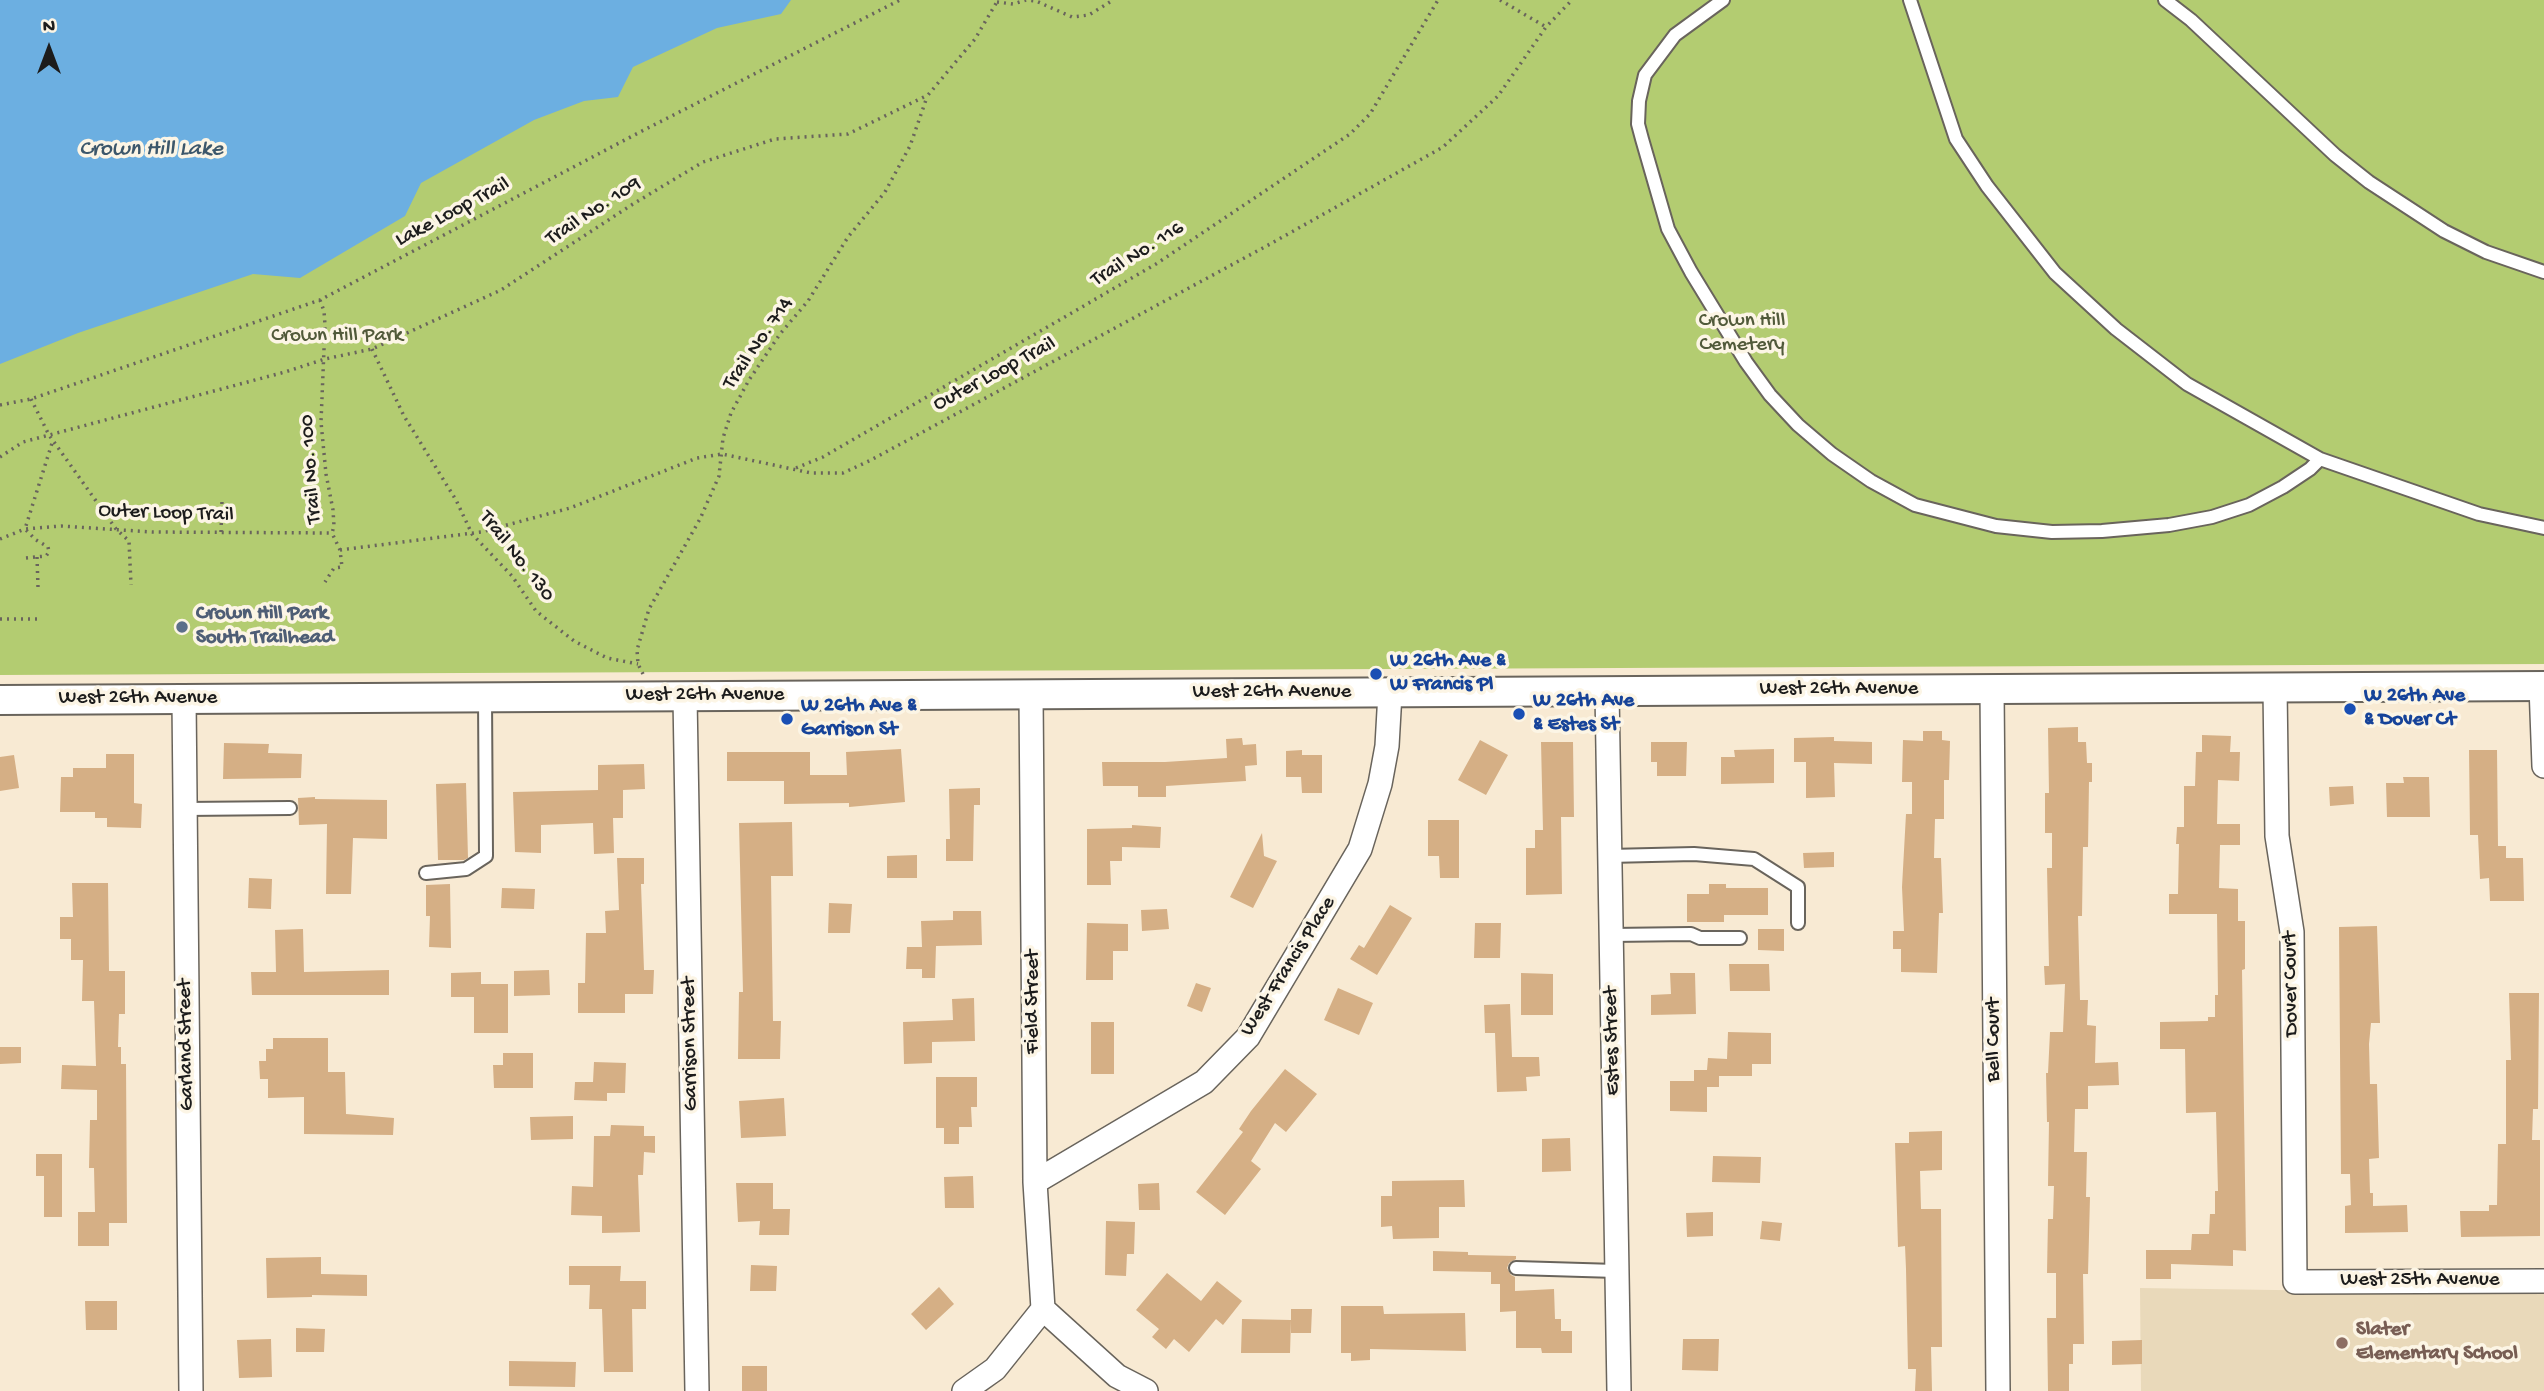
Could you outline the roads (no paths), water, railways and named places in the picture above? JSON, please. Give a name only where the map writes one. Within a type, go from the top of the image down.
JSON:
[{"type":"street","name":"West 26th Avenue","points":[[0,700],[2543,686]]},
{"type":"street","points":[[2543,686],[2544,766]]},
{"type":"street","name":"Dover Court","points":[[2275,688],[2277,836],[2292,932],[2295,1282]]},
{"type":"street","name":"Bell Court","points":[[1992,689],[1998,1391]]},
{"type":"street","name":"West Francis Place","points":[[1035,1182],[1204,1083],[1248,1037],[1360,849],[1380,784],[1387,746],[1390,692]]},
{"type":"street","name":"Estes Street","points":[[1607,692],[1619,1391]]},
{"type":"street","name":"Field Street","points":[[1031,695],[1035,1182],[1043,1310]]},
{"type":"street","name":"Garrison Street","points":[[685,696],[696,1391]]},
{"type":"street","name":"Garland Street","points":[[184,699],[191,1391]]},
{"type":"street","name":"West 25th Avenue","points":[[2295,1282],[2544,1281]]},
{"type":"street","points":[[964,1391],[995,1369],[1043,1310],[1117,1377],[1146,1391]]},
{"type":"lane","points":[[1723,0],[1675,35],[1645,75],[1639,101],[1638,124],[1668,229],[1691,272],[1746,362],[1770,395],[1798,425],[1832,454],[1871,481],[1915,505],[1996,526],[2052,532],[2169,525],[2212,517],[2249,505],[2283,487],[2320,459]]},
{"type":"lane","points":[[1910,0],[1956,139],[1987,186],[2055,273],[2116,329],[2188,384],[2320,459],[2479,514],[2544,528]]},
{"type":"lane","points":[[2165,0],[2191,20],[2335,155],[2368,182],[2444,231],[2486,252],[2544,272]]},
{"type":"lane","points":[[426,873],[466,869],[486,856],[485,698]]},
{"type":"lane","points":[[185,808],[290,808]]},
{"type":"lane","points":[[1609,856],[1694,854],[1754,859],[1798,887],[1798,923]]},
{"type":"lane","points":[[1611,935],[1691,934],[1700,938],[1741,938]]},
{"type":"lane","points":[[1516,1268],[1616,1271]]},
{"type":"water","name":"Crown Hill Lake","points":[[0,0],[791,0],[781,14],[717,28],[633,67],[618,97],[584,101],[534,120],[421,183],[405,216],[300,278],[253,274],[78,333],[0,364]]},
{"type":"place","name":"Crown Hill Park South Trailhead","points":[[182,627]]},
{"type":"place","name":"W 26th Ave & W Francis Pl","points":[[1376,674]]},
{"type":"place","name":"W 26th Ave & Dover Ct","points":[[2350,709]]},
{"type":"place","name":"W 26th Ave & Estes St","points":[[1519,714]]},
{"type":"place","name":"W 26th Ave & Garrison St","points":[[787,719]]},
{"type":"place","name":"Slater Elementary School","points":[[2342,1343]]},
{"type":"park label","name":"Crown Hill Cemetery","points":[[1742,334]]},
{"type":"park label","name":"Crown Hill Park","points":[[337,337]]}]
